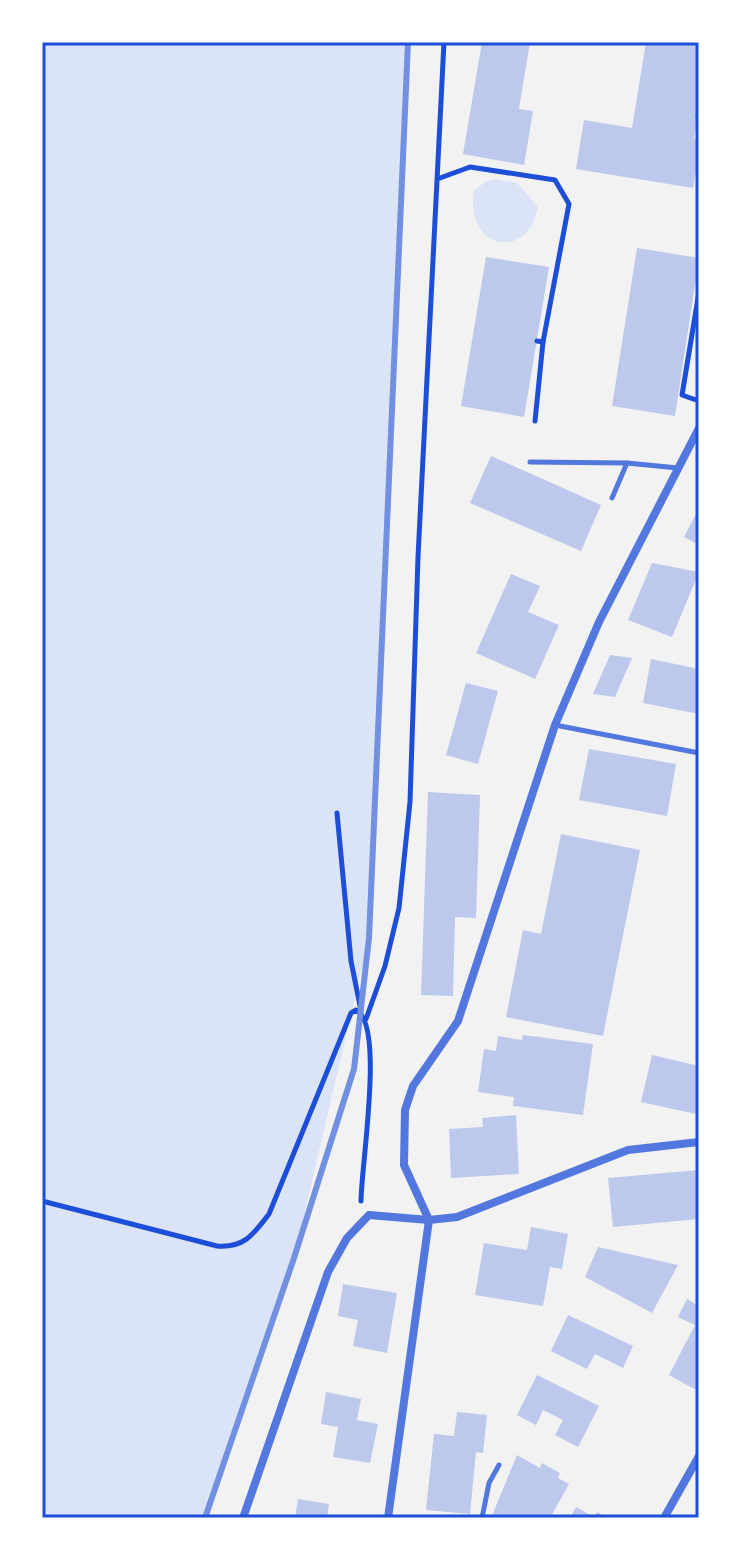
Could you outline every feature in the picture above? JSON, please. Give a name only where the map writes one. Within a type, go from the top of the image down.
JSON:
[{"type":"street","points":[[388,1518],[429,1220],[404,1165],[405,1110],[413,1086],[458,1021],[555,725],[599,622],[699,428]]},
{"type":"street","points":[[243,1518],[328,1272],[347,1238],[369,1215],[429,1220],[457,1217],[628,1150],[699,1142]]},
{"type":"street","points":[[664,1518],[699,1456]]},
{"type":"lane","points":[[530,462],[627,463],[678,468]]},
{"type":"lane","points":[[612,498],[627,463]]},
{"type":"lane","points":[[555,725],[699,753]]},
{"type":"lane","points":[[482,1518],[489,1483],[499,1465]]},
{"type":"path","points":[[366,1019],[385,966],[399,908],[410,802],[418,557],[440,178],[444,42]]},
{"type":"path","points":[[440,178],[470,167],[555,180],[569,204],[540,342],[535,421]]},
{"type":"path","points":[[699,292],[682,395],[699,401]]},
{"type":"path","points":[[337,813],[351,961],[373,1056],[361,1168],[362,1206],[369,1215]]},
{"type":"path","points":[[42,1201],[217,1246],[235,1247],[250,1239],[269,1214],[351,1013],[361,1012]]},
{"type":"shaded area","points":[[42,42],[406,42],[369,938],[294,1258],[204,1518],[42,1518]]},
{"type":"shaded area","points":[[495,179],[517,183],[538,207],[532,225],[511,242],[498,242],[487,236],[478,226],[473,211],[474,191],[486,181]]},
{"type":"building","points":[[482,42],[530,42],[519,109],[533,111],[524,165],[463,154]]},
{"type":"building","points":[[646,42],[699,42],[699,108],[694,139],[699,139],[699,154],[693,188],[576,169],[584,120],[632,128]]},
{"type":"building","points":[[637,248],[699,258],[675,416],[612,406]]},
{"type":"building","points":[[486,257],[549,267],[524,417],[461,406]]},
{"type":"building","points":[[491,456],[601,505],[581,551],[470,503]]},
{"type":"building","points":[[699,508],[699,545],[684,537]]},
{"type":"building","points":[[652,563],[699,572],[672,637],[628,620]]},
{"type":"building","points":[[511,574],[540,586],[528,612],[559,625],[535,679],[476,653]]},
{"type":"building","points":[[610,655],[632,658],[615,697],[593,694]]},
{"type":"building","points":[[651,659],[699,669],[699,714],[643,703]]},
{"type":"building","points":[[466,683],[498,691],[478,764],[446,755]]},
{"type":"building","points":[[589,749],[676,764],[667,816],[579,800]]},
{"type":"building","points":[[428,792],[480,795],[476,918],[455,917],[453,996],[421,995]]},
{"type":"building","points":[[561,834],[640,850],[603,1036],[506,1017],[523,930],[541,934]]},
{"type":"building","points":[[523,1035],[593,1044],[583,1115],[513,1106],[514,1097],[478,1092],[484,1049],[496,1051],[498,1036],[522,1040]]},
{"type":"building","points":[[652,1055],[699,1066],[696,1114],[641,1102]]},
{"type":"building","points":[[516,1115],[519,1174],[451,1178],[449,1129],[483,1127],[482,1118]]},
{"type":"building","points":[[699,1170],[699,1219],[613,1227],[608,1178]]},
{"type":"building","points":[[531,1227],[568,1234],[562,1269],[550,1267],[543,1306],[475,1295],[484,1243],[527,1250]]},
{"type":"building","points":[[598,1247],[678,1265],[652,1313],[585,1277]]},
{"type":"building","points":[[343,1284],[397,1293],[387,1353],[353,1346],[358,1320],[338,1316]]},
{"type":"building","points":[[687,1299],[699,1306],[698,1391],[669,1375],[695,1325],[678,1317]]},
{"type":"building","points":[[568,1315],[633,1346],[623,1368],[595,1354],[587,1369],[551,1351]]},
{"type":"building","points":[[537,1375],[599,1406],[578,1447],[555,1435],[563,1420],[543,1410],[536,1425],[517,1415]]},
{"type":"building","points":[[326,1392],[361,1399],[357,1420],[378,1424],[370,1463],[333,1457],[338,1427],[321,1424]]},
{"type":"building","points":[[457,1412],[487,1415],[483,1453],[476,1452],[470,1514],[426,1510],[434,1434],[454,1436]]},
{"type":"building","points":[[517,1455],[540,1468],[542,1463],[560,1473],[558,1478],[569,1484],[550,1518],[491,1518]]},
{"type":"building","points":[[298,1499],[329,1504],[327,1518],[295,1518]]},
{"type":"building","points":[[576,1507],[594,1517],[597,1512],[609,1518],[570,1518]]},
{"type":"railway","points":[[205,1518],[294,1258],[354,1069],[369,938],[408,42]]}]
